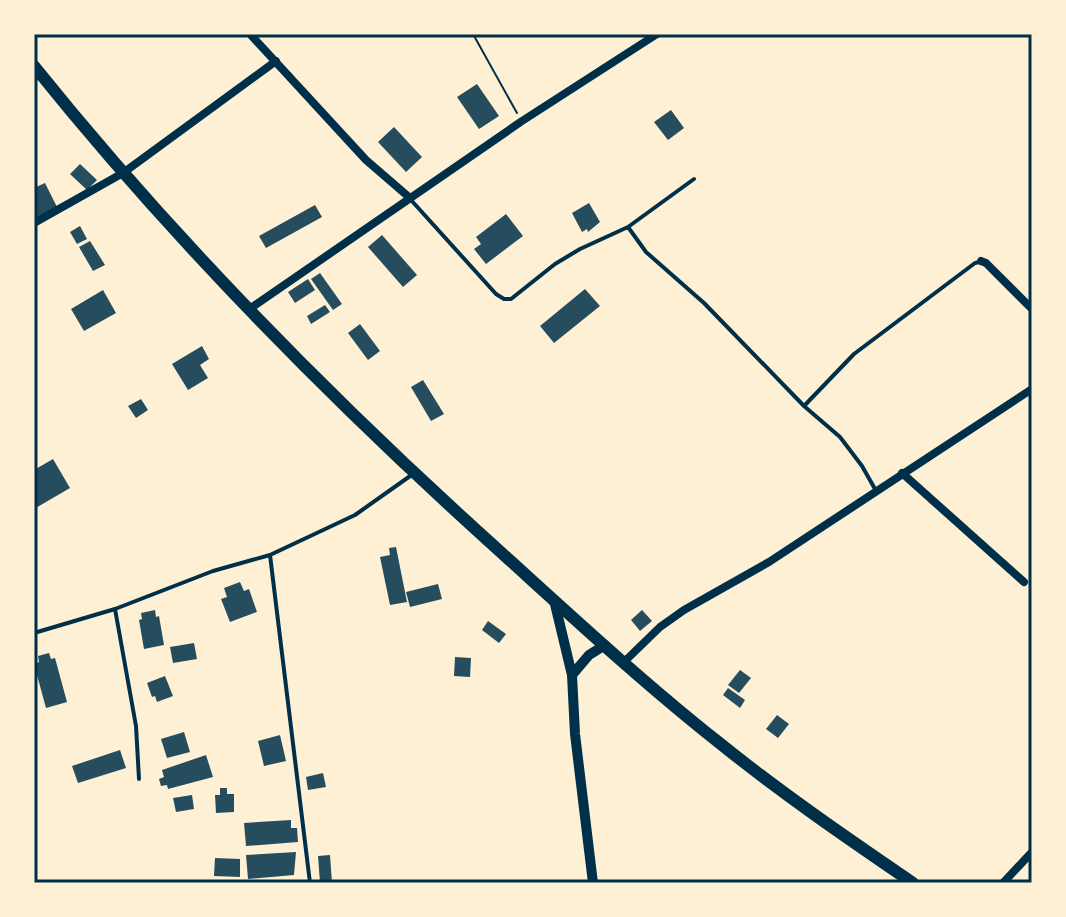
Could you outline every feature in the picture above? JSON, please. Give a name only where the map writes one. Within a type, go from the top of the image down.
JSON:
[{"type":"main road","points":[[34,66],[123,173],[248,310],[345,409],[554,600],[717,741],[913,883]]},
{"type":"street","points":[[250,34],[366,160],[410,198]]},
{"type":"street","points":[[248,310],[522,121],[657,34]]},
{"type":"street","points":[[34,223],[123,173],[276,61]]},
{"type":"street","points":[[981,261],[1032,309]]},
{"type":"street","points":[[624,662],[660,627],[684,610],[769,562],[1032,389]]},
{"type":"street","points":[[902,473],[1024,582]]},
{"type":"street","points":[[554,600],[572,675],[575,734],[593,883]]},
{"type":"street","points":[[572,675],[589,655],[605,645]]},
{"type":"street","points":[[1003,883],[1032,852]]},
{"type":"lane","points":[[410,198],[496,294],[511,299],[555,264],[628,227],[694,179]]},
{"type":"lane","points":[[628,227],[646,252],[704,303],[804,406],[840,437],[875,490]]},
{"type":"lane","points":[[804,406],[854,354],[981,261]]},
{"type":"lane","points":[[34,633],[115,609],[213,571],[270,555],[355,515],[414,473]]},
{"type":"lane","points":[[270,555],[310,883]]},
{"type":"lane","points":[[115,609],[136,726],[139,779]]},
{"type":"path","points":[[473,34],[522,121]]},
{"type":"building","points":[[477,84],[499,116],[479,129],[457,97]]},
{"type":"building","points":[[671,110],[684,128],[668,140],[654,122]]},
{"type":"building","points":[[394,127],[422,157],[406,172],[378,142]]},
{"type":"building","points":[[80,164],[97,180],[87,190],[70,174]]},
{"type":"building","points":[[45,183],[57,207],[34,219],[34,188]]},
{"type":"building","points":[[589,203],[600,222],[588,232],[587,229],[582,232],[572,213]]},
{"type":"building","points":[[315,205],[322,217],[266,248],[259,236]]},
{"type":"building","points":[[506,214],[523,236],[486,264],[474,249],[481,244],[476,237]]},
{"type":"building","points":[[80,226],[87,239],[77,244],[70,232]]},
{"type":"building","points":[[382,235],[417,275],[403,287],[368,247]]},
{"type":"building","points":[[90,241],[105,265],[93,271],[79,247]]},
{"type":"building","points":[[320,273],[342,304],[333,310],[311,279]]},
{"type":"building","points":[[308,279],[315,290],[295,303],[288,292]]},
{"type":"building","points":[[585,289],[600,306],[554,343],[540,326]]},
{"type":"building","points":[[103,290],[116,313],[84,331],[71,309]]},
{"type":"building","points":[[325,305],[330,312],[311,324],[307,316]]},
{"type":"building","points":[[360,324],[380,351],[368,360],[348,333]]},
{"type":"building","points":[[202,346],[209,359],[200,365],[208,378],[188,390],[172,364]]},
{"type":"building","points":[[423,380],[444,414],[431,421],[411,387]]},
{"type":"building","points":[[141,399],[148,410],[136,418],[128,406]]},
{"type":"building","points":[[53,459],[70,488],[34,509],[34,470]]},
{"type":"building","points":[[396,547],[407,602],[390,605],[380,557],[390,555],[389,548]]},
{"type":"building","points":[[240,582],[244,591],[249,589],[257,612],[230,622],[221,599],[227,597],[224,588]]},
{"type":"building","points":[[438,584],[442,599],[410,607],[406,592]]},
{"type":"building","points":[[155,610],[164,645],[144,649],[139,620],[142,619],[141,613]]},
{"type":"building","points":[[642,610],[652,621],[640,631],[631,620]]},
{"type":"building","points":[[488,621],[506,634],[499,643],[482,630]]},
{"type":"building","points":[[194,643],[197,659],[173,663],[170,647]]},
{"type":"building","points":[[49,653],[51,659],[55,658],[67,702],[46,708],[34,664],[39,662],[38,656]]},
{"type":"building","points":[[455,657],[471,658],[470,677],[454,676]]},
{"type":"building","points":[[740,670],[751,678],[739,693],[728,685]]},
{"type":"building","points":[[165,676],[173,696],[157,702],[147,683]]},
{"type":"building","points":[[728,688],[745,700],[740,708],[723,695]]},
{"type":"building","points":[[777,715],[789,724],[778,738],[766,729]]},
{"type":"building","points":[[184,732],[190,752],[167,758],[161,739]]},
{"type":"building","points":[[280,735],[286,761],[264,766],[258,741]]},
{"type":"building","points":[[120,750],[126,768],[78,783],[72,766]]},
{"type":"building","points":[[206,755],[213,777],[168,789],[167,785],[161,786],[159,779],[164,777],[162,770]]},
{"type":"building","points":[[323,773],[326,787],[308,790],[306,777]]},
{"type":"building","points":[[220,788],[227,788],[227,794],[234,794],[234,812],[216,813],[215,795],[220,795]]},
{"type":"building","points":[[192,795],[194,809],[176,812],[173,798]]},
{"type":"building","points":[[291,820],[291,828],[297,828],[298,842],[246,846],[244,823]]},
{"type":"building","points":[[296,852],[294,875],[248,879],[246,855]]},
{"type":"building","points":[[330,855],[332,883],[320,883],[318,856]]},
{"type":"building","points":[[215,858],[240,859],[240,877],[214,876]]}]
